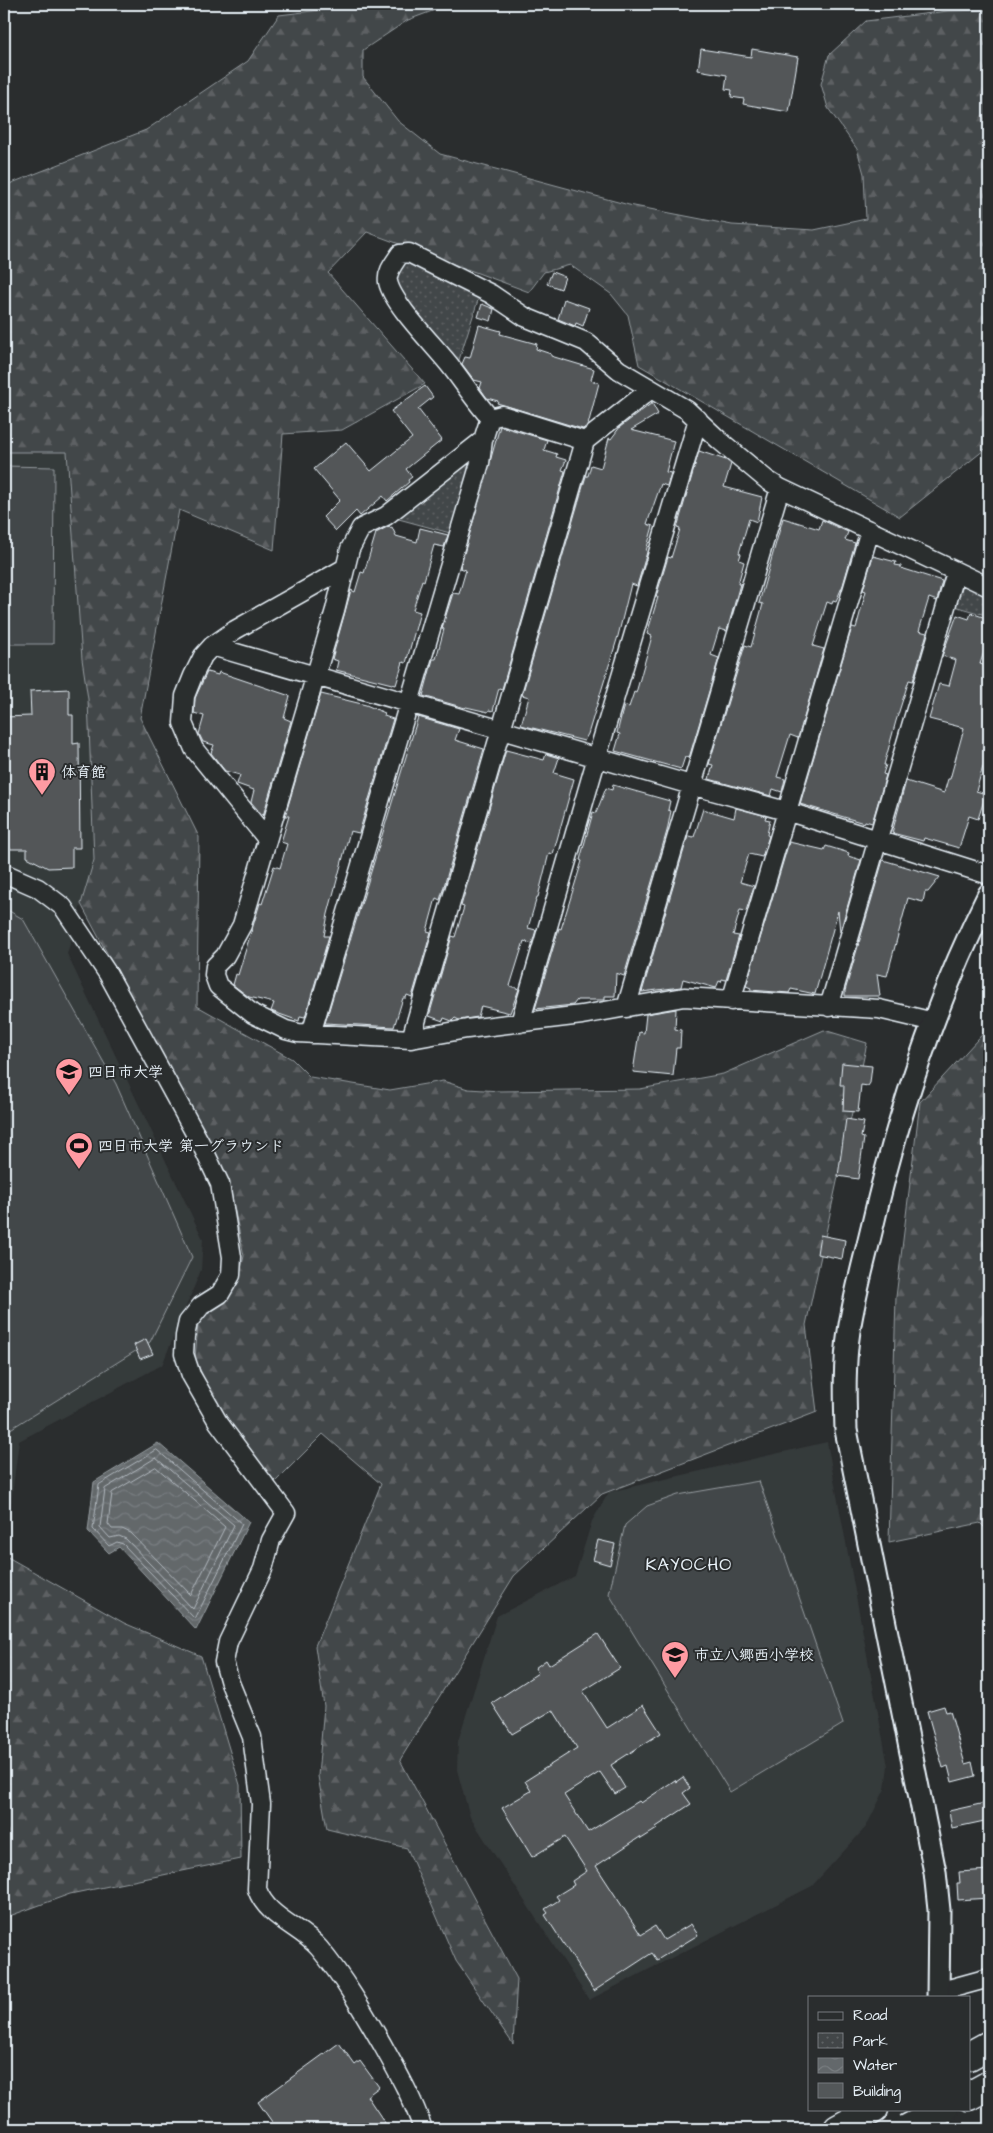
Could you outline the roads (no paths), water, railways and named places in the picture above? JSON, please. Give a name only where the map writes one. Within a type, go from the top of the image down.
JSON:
[{"type":"highway","points":[[838,2129],[872,2110]]},
{"type":"highway","points":[[907,2129],[942,2110]]},
{"type":"street","points":[[490,418],[475,401],[443,357],[402,309],[388,283],[388,275],[400,254],[409,253],[491,294],[530,320],[586,342],[619,370],[687,410],[732,451],[767,480],[780,488],[989,587]]},
{"type":"street","points":[[411,1039],[585,441],[651,389]]},
{"type":"street","points":[[490,418],[502,414],[585,441]]},
{"type":"street","points":[[311,1034],[480,463],[483,440],[490,418]]},
{"type":"street","points":[[520,1023],[698,419]]},
{"type":"street","points":[[483,440],[386,516],[361,528],[350,550],[335,610],[242,926],[225,956],[215,966],[214,975],[218,986],[253,1014],[298,1034],[411,1039],[467,1029],[626,1008],[684,997],[879,1009],[934,1022]]},
{"type":"street","points":[[626,1008],[780,488]]},
{"type":"street","points":[[731,1000],[870,530]]},
{"type":"street","points":[[267,839],[194,749],[183,723],[185,696],[203,656],[212,646],[235,630],[345,568]]},
{"type":"street","points":[[830,1007],[956,572]]},
{"type":"street","points":[[212,646],[409,702],[691,786],[786,811],[989,875]]},
{"type":"street","points":[[4,873],[38,888],[52,898],[66,912],[116,989],[203,1148],[220,1184],[232,1257],[231,1275],[220,1294],[197,1309],[188,1322],[184,1354],[191,1375],[218,1422],[286,1513],[271,1540],[263,1569],[228,1642],[224,1662],[230,1683],[252,1738],[261,1804],[257,1889],[260,1898],[267,1906],[276,1915],[308,1937],[338,1973],[391,2061],[424,2129]]},
{"type":"street","points":[[989,894],[958,961],[903,1107],[880,1190],[850,1324],[845,1392],[846,1430],[935,1872],[939,1910],[938,1995],[989,1978]]},
{"type":"street","points":[[921,2129],[925,2110]]},
{"type":"water","points":[[158,1443],[249,1522],[196,1630],[119,1547],[109,1553],[88,1531],[94,1482]]},
{"type":"place","name":"体育館","points":[[42,796]]},
{"type":"place","name":"四日市大学","points":[[69,1096]]},
{"type":"place","name":"四日市大学 第一グラウンド","points":[[79,1170]]},
{"type":"place","name":"市立八郷西小学校","points":[[675,1679]]},
{"type":"district","name":"KAYOCHO","points":[[689,1564]]}]
